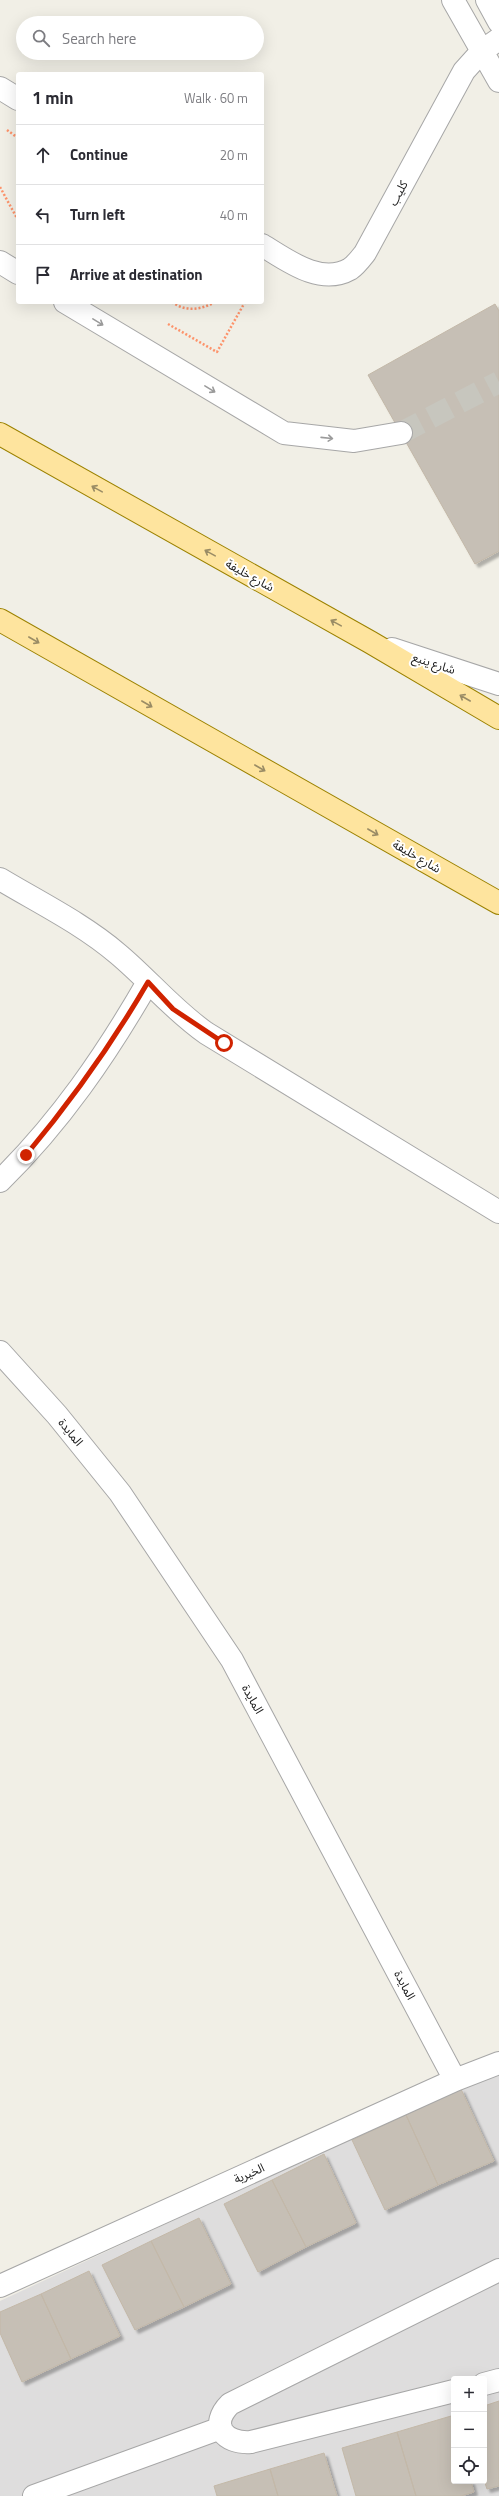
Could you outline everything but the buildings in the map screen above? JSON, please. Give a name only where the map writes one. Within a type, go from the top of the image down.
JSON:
[{"type":"main road","name":"شارع خليفة","points":[[0,434],[370,642],[499,718]]},
{"type":"main road","name":"شارع خليفة","points":[[0,620],[499,903]]},
{"type":"street","points":[[453,0],[490,45],[499,81]]},
{"type":"street","points":[[487,0],[499,22]]},
{"type":"street","name":"كليب","points":[[264,246],[314,273],[332,274],[351,268],[365,253],[464,71],[490,45]]},
{"type":"street","points":[[0,88],[16,98]]},
{"type":"street","points":[[0,262],[16,272]]},
{"type":"street","points":[[68,304],[284,433],[354,441],[401,432]]},
{"type":"street","name":"شارع ينبع","points":[[370,642],[499,684]]},
{"type":"street","points":[[0,879],[95,936],[118,953],[173,1009],[206,1033],[499,1212]]},
{"type":"street","points":[[0,1181],[26,1155],[67,1107],[118,1034],[148,982]]},
{"type":"street","name":"المايدة","points":[[0,1352],[57,1415],[120,1493],[232,1660],[455,2080]]},
{"type":"street","name":"الخيرية","points":[[0,2286],[455,2080],[499,2063]]},
{"type":"street","points":[[451,2393],[250,2442],[232,2441],[226,2436],[221,2428],[221,2417],[230,2404],[499,2270]]},
{"type":"street","points":[[487,2383],[499,2380]]},
{"type":"street","points":[[34,2496],[221,2428]]},
{"type":"path","points":[[0,125],[16,137]]},
{"type":"path","points":[[0,187],[16,216]]},
{"type":"path","points":[[177,304],[188,309],[204,308],[211,304]]},
{"type":"path","points":[[164,321],[218,352],[245,304]]},
{"type":"shaded area","points":[[499,2069],[499,2496],[0,2496],[0,2301]]},
{"type":"tunnel","points":[[401,433],[499,382]]},
{"type":"route","points":[[26,1155],[67,1107],[118,1034],[148,982],[173,1009],[206,1033],[224,1043]]}]
